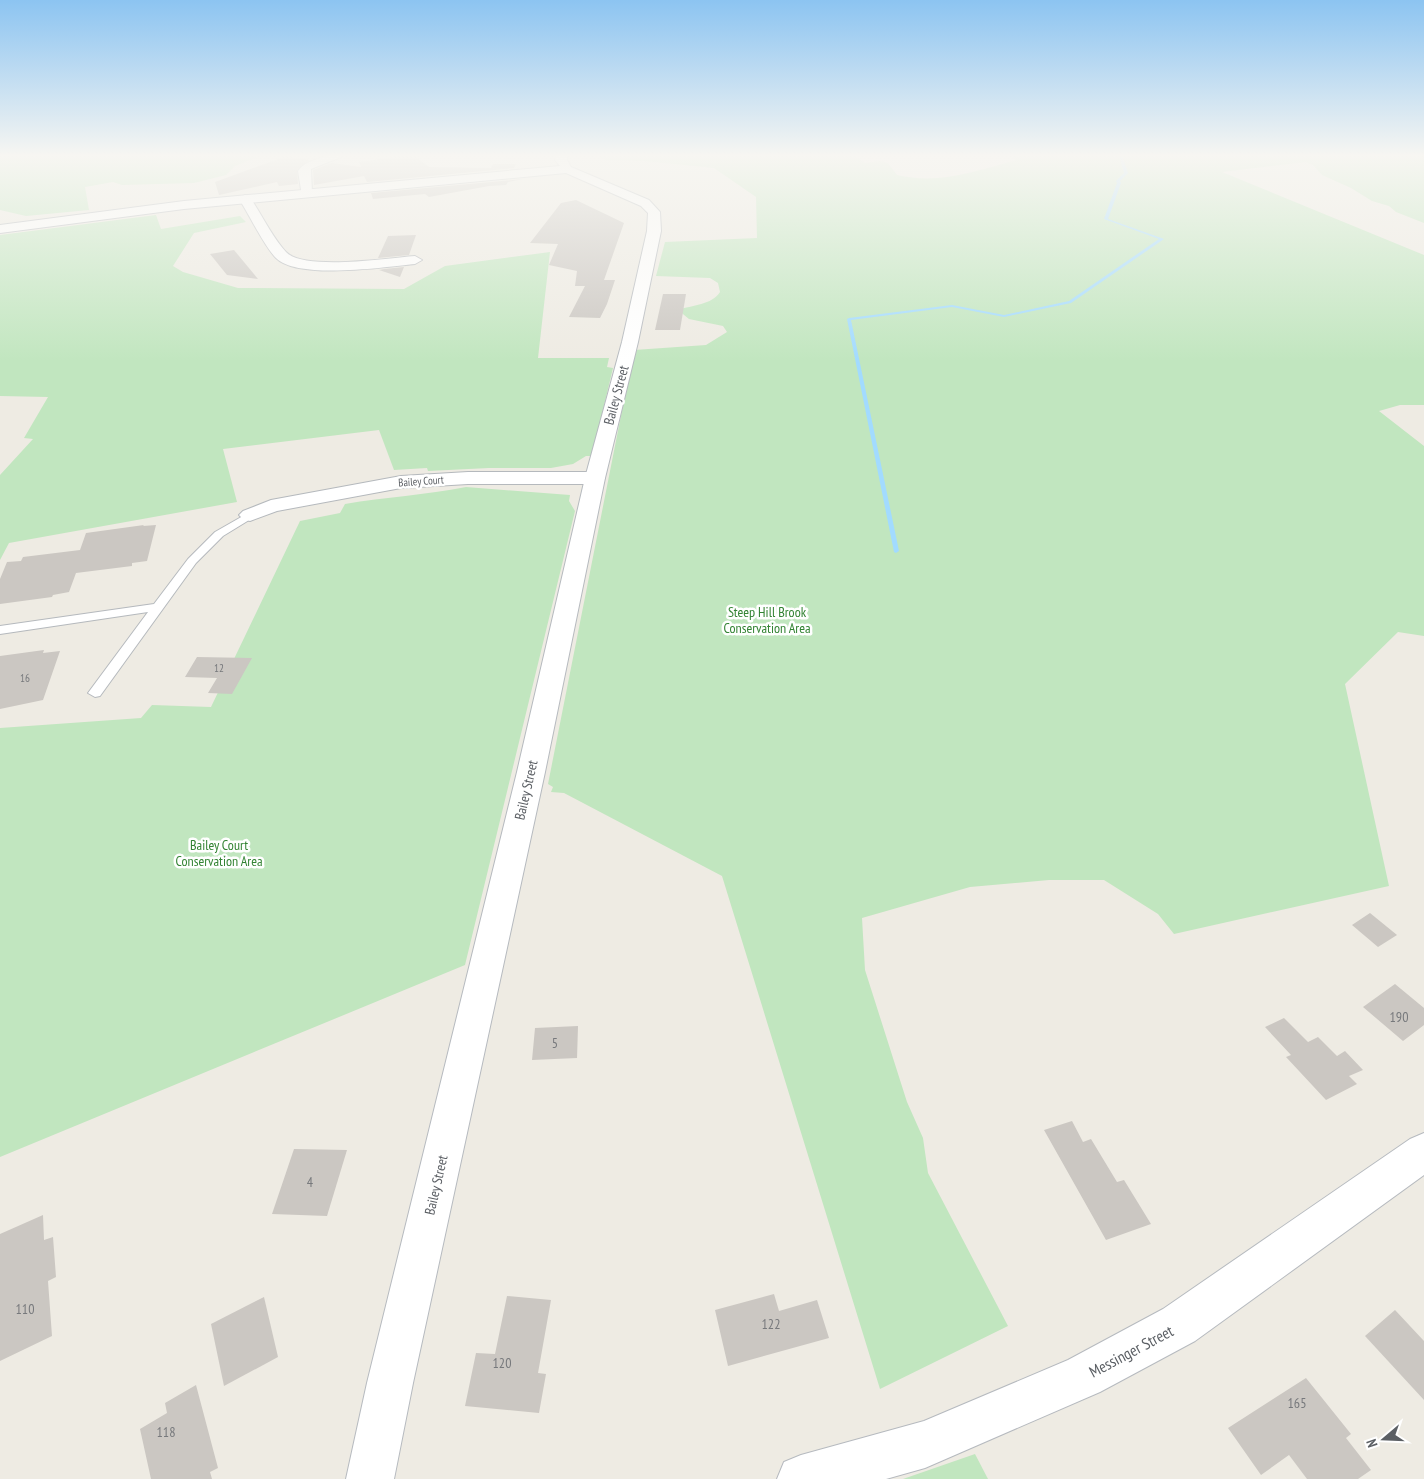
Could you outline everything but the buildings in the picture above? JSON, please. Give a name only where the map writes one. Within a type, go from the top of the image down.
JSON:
[{"type":"street","points":[[0,229],[41,224]]},
{"type":"street","points":[[261,224],[281,254],[292,262],[336,266],[415,260]]},
{"type":"street","name":"Bailey Street","points":[[370,1479],[390,1383],[531,772],[595,478],[630,342],[655,224]]},
{"type":"street","name":"Bailey Court","points":[[250,515],[271,506],[401,482],[468,478],[595,478]]},
{"type":"street","name":"Messinger Street","points":[[800,1479],[925,1444],[1084,1376],[1179,1325],[1424,1152]]},
{"type":"lane","points":[[95,693],[192,561],[219,534],[250,515]]},
{"type":"lane","points":[[0,630],[157,608]]},
{"type":"green space","points":[[86,224],[159,224],[161,229],[191,224],[236,224],[194,233],[173,266],[183,272],[238,288],[404,289],[445,266],[550,252],[538,358],[609,358],[607,367],[613,368],[592,456],[586,456],[573,464],[551,468],[489,468],[428,471],[427,468],[394,470],[379,430],[223,449],[237,502],[9,543],[0,560],[0,475],[33,439],[24,438],[48,397],[0,396],[0,235]]},
{"type":"green space","name":"Steep Hill Brook Conservation Area","points":[[757,224],[1349,224],[1424,255],[1424,405],[1400,405],[1379,411],[1424,446],[1424,636],[1398,632],[1345,684],[1389,886],[1174,934],[1158,914],[1104,880],[1049,880],[970,887],[862,918],[865,970],[907,1102],[923,1138],[928,1173],[1008,1326],[880,1389],[722,876],[564,793],[551,792],[553,787],[548,784],[634,350],[706,345],[727,332],[723,326],[689,319],[678,310],[712,300],[720,292],[718,283],[710,278],[656,276],[665,242],[757,238]]},
{"type":"green space","name":"Bailey Court Conservation Area","points":[[466,487],[570,495],[569,501],[575,511],[465,965],[0,1157],[0,728],[141,718],[152,705],[211,707],[300,521],[340,513],[345,504]]},
{"type":"green space","points":[[975,1454],[988,1479],[903,1479]]},
{"type":"waterway","points":[[896,551],[849,319],[952,306],[1004,316],[1070,302],[1162,239],[1120,224]]}]
